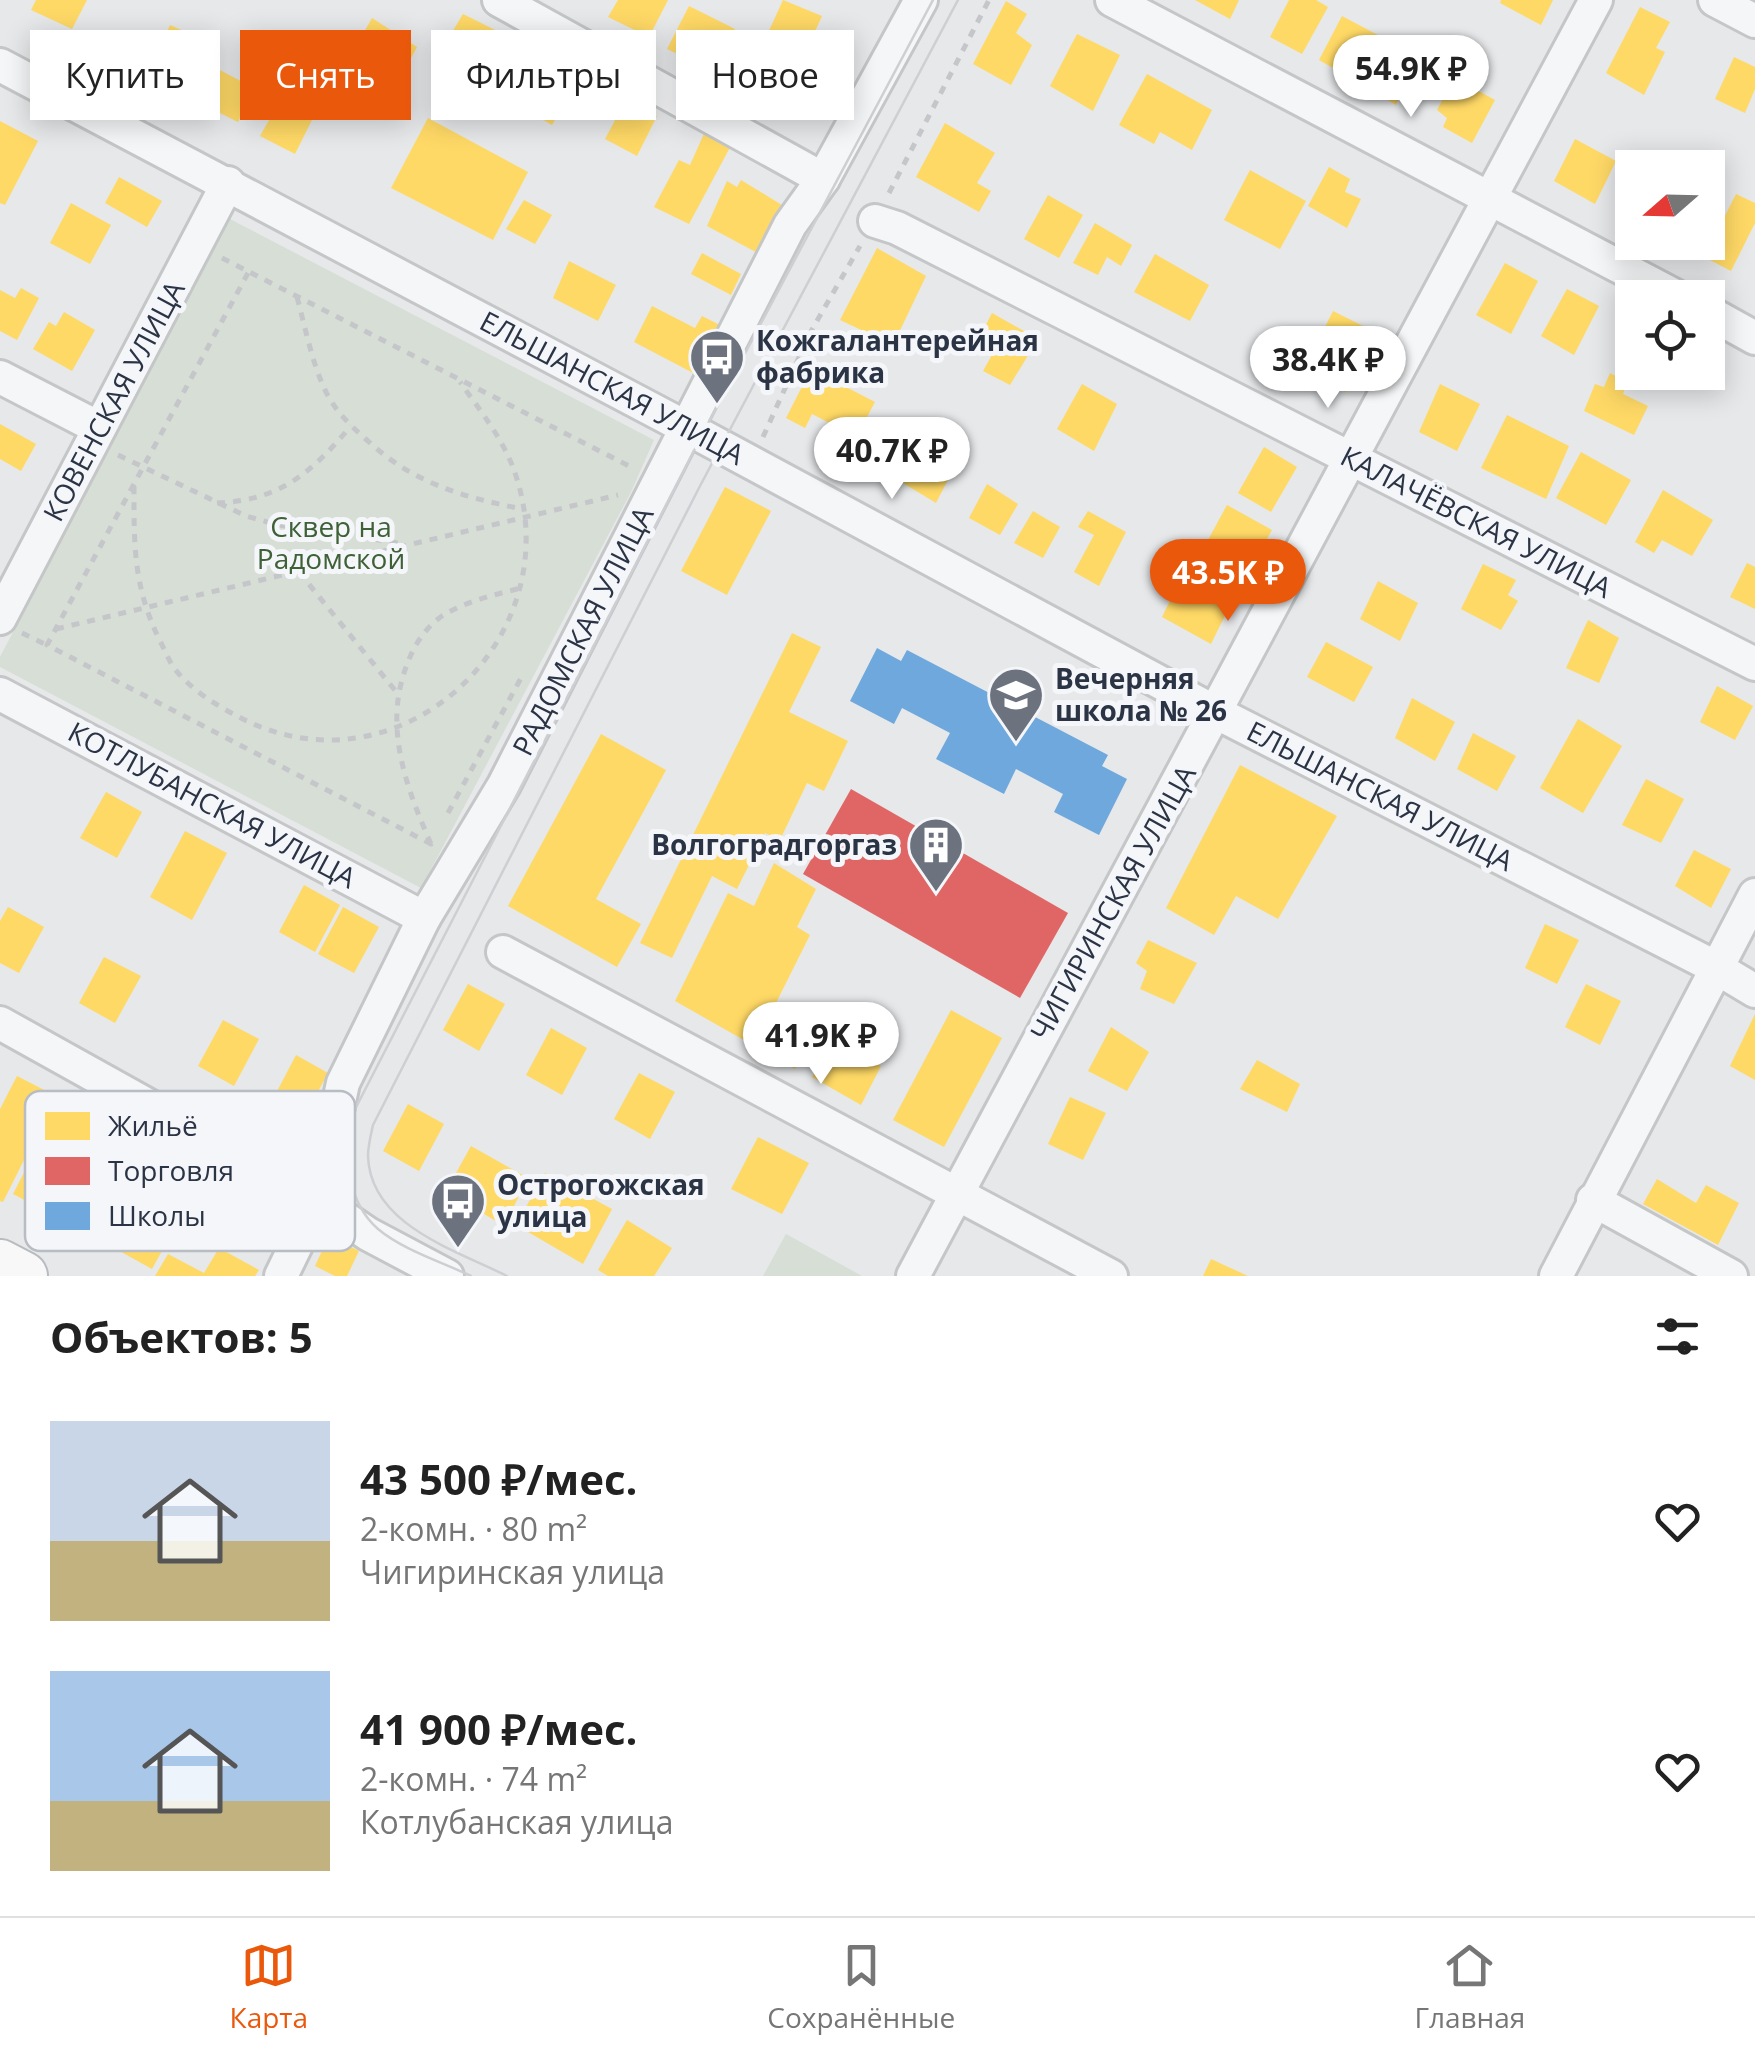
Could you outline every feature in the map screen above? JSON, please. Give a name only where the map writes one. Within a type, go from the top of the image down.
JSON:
[{"type":"highway","points":[[0,1264],[23,1276]]},
{"type":"street","points":[[499,0],[823,179]]},
{"type":"street","name":"РАДОМСКАЯ УЛИЦА","points":[[342,1091],[424,918],[504,785],[790,225],[823,179],[921,0]]},
{"type":"street","points":[[1112,0],[1646,280]]},
{"type":"street","name":"ЧИГИРИНСКАЯ УЛИЦА","points":[[913,1276],[1596,0]]},
{"type":"street","points":[[1715,0],[1755,22]]},
{"type":"street","name":"ЕЛЬШАНСКАЯ УЛИЦА","points":[[0,65],[228,183],[1216,713],[1755,991]]},
{"type":"street","name":"КОВЕНСКАЯ УЛИЦА","points":[[0,618],[228,183]]},
{"type":"street","name":"КАЛАЧЁВСКАЯ УЛИЦА","points":[[875,221],[897,228],[1755,664]]},
{"type":"street","points":[[1725,321],[1755,338]]},
{"type":"street","points":[[0,377],[99,428]]},
{"type":"street","name":"КОТЛУБАНСКАЯ УЛИЦА","points":[[0,694],[424,918]]},
{"type":"street","points":[[1556,1276],[1755,895]]},
{"type":"street","points":[[503,952],[1111,1276]]},
{"type":"street","points":[[0,1024],[121,1091]]},
{"type":"street","points":[[1593,1200],[1730,1276]]},
{"type":"street","points":[[355,1225],[446,1276]]},
{"type":"street","name":"РАДОМСКАЯ УЛИЦА","points":[[280,1276],[292,1251]]},
{"type":"path","points":[[211,252],[634,468],[610,512]]},
{"type":"path","points":[[248,273],[47,645],[431,844]]},
{"type":"path","points":[[297,297],[313,358],[328,395],[351,426],[382,455],[418,478],[455,494],[522,509]]},
{"type":"path","points":[[134,483],[134,566],[146,606],[174,668],[215,705],[264,730],[318,740],[372,736],[396,729],[424,716],[468,683],[502,639],[522,588],[527,529],[515,472],[487,420],[458,379]]},
{"type":"path","points":[[214,503],[246,502],[300,478],[318,465],[351,426]]},
{"type":"path","points":[[142,468],[214,503],[278,525],[408,545]]},
{"type":"path","points":[[56,629],[620,495]]},
{"type":"path","points":[[298,571],[398,694]]},
{"type":"path","points":[[431,844],[404,772],[396,729],[398,694],[408,661],[420,636],[440,618],[466,604],[522,588]]},
{"type":"path","points":[[431,844],[525,670]]},
{"type":"green space","name":"Сквер на Радомской","points":[[228,218],[654,440],[631,492],[421,888],[0,667],[0,657]]},
{"type":"green space","points":[[786,1234],[862,1276],[763,1276]]},
{"type":"building: Жильё","points":[[36,0],[87,0],[72,29],[31,10]]},
{"type":"building: Жильё","points":[[618,0],[668,0],[653,30],[635,30],[608,17]]},
{"type":"building: Жильё","points":[[783,0],[822,16],[816,30],[769,30]]},
{"type":"building: Жильё","points":[[1195,0],[1239,0],[1230,19]]},
{"type":"building: Жильё","points":[[1289,0],[1316,0],[1328,7],[1302,54],[1270,37]]},
{"type":"building: Жильё","points":[[1553,0],[1541,25],[1500,3]]},
{"type":"building: Жильё","points":[[1006,1],[1027,14],[1016,33],[1032,45],[1011,85],[973,64]]},
{"type":"building: Жильё","points":[[689,6],[735,29],[735,30],[677,30]]},
{"type":"building: Жильё","points":[[1640,7],[1670,22],[1656,48],[1665,52],[1644,95],[1606,73]]},
{"type":"building: Жильё","points":[[463,14],[495,30],[453,30]]},
{"type":"building: Жильё","points":[[1342,16],[1393,43],[1368,88],[1319,60]]},
{"type":"building: Жильё","points":[[372,18],[391,30],[365,30]]},
{"type":"building: Жильё","points":[[676,31],[676,53],[667,49]]},
{"type":"building: Жильё","points":[[1077,34],[1120,55],[1093,111],[1050,86]]},
{"type":"building: Жильё","points":[[1399,43],[1432,64],[1418,90],[1405,83],[1396,105],[1373,91]]},
{"type":"building: Жильё","points":[[1734,57],[1755,67],[1755,89],[1745,113],[1715,99]]},
{"type":"building: Жильё","points":[[220,70],[240,81],[238,122],[220,113]]},
{"type":"building: Жильё","points":[[1147,74],[1212,110],[1192,150],[1160,132],[1154,144],[1119,125]]},
{"type":"building: Жильё","points":[[1464,83],[1495,100],[1472,143],[1443,127],[1447,118],[1437,110],[1445,95],[1456,100]]},
{"type":"building: Жильё","points":[[428,118],[528,172],[493,240],[391,188]]},
{"type":"building: Жильё","points":[[269,120],[312,120],[295,154],[260,136]]},
{"type":"building: Жильё","points":[[615,120],[655,120],[637,156],[605,139]]},
{"type":"building: Жильё","points":[[0,121],[38,141],[5,205],[0,203]]},
{"type":"building: Жильё","points":[[945,123],[995,153],[977,183],[991,191],[979,212],[916,177]]},
{"type":"building: Жильё","points":[[707,127],[734,140],[689,224],[654,207],[679,160],[690,165]]},
{"type":"building: Жильё","points":[[1575,139],[1615,160],[1595,204],[1554,181]]},
{"type":"building: Жильё","points":[[1329,167],[1350,179],[1345,192],[1361,199],[1347,228],[1308,206]]},
{"type":"building: Жильё","points":[[1250,170],[1306,201],[1280,249],[1224,220]]},
{"type":"building: Жильё","points":[[119,177],[162,201],[147,227],[105,203]]},
{"type":"building: Жильё","points":[[741,180],[790,210],[767,258],[707,226],[727,181],[737,187]]},
{"type":"building: Жильё","points":[[1736,194],[1755,203],[1755,223],[1731,271],[1710,260],[1725,260],[1725,216]]},
{"type":"building: Жильё","points":[[1048,195],[1083,215],[1059,258],[1024,239]]},
{"type":"building: Жильё","points":[[524,200],[552,215],[535,244],[506,229]]},
{"type":"building: Жильё","points":[[71,203],[111,225],[90,264],[50,243]]},
{"type":"building: Жильё","points":[[1095,223],[1132,245],[1121,266],[1107,257],[1098,275],[1073,263]]},
{"type":"building: Жильё","points":[[877,248],[926,276],[893,345],[840,320]]},
{"type":"building: Жильё","points":[[702,253],[741,274],[731,295],[691,274]]},
{"type":"building: Жильё","points":[[1155,254],[1209,285],[1190,321],[1134,292]]},
{"type":"building: Жильё","points":[[569,261],[616,285],[598,321],[553,298]]},
{"type":"building: Жильё","points":[[1505,263],[1538,281],[1511,334],[1476,315]]},
{"type":"building: Жильё","points":[[21,288],[39,298],[17,340],[0,331],[0,290],[15,298]]},
{"type":"building: Жильё","points":[[1567,289],[1599,306],[1574,355],[1541,336]]},
{"type":"building: Жильё","points":[[652,306],[695,328],[702,316],[720,325],[695,374],[634,342]]},
{"type":"building: Жильё","points":[[1333,311],[1375,332],[1346,392],[1317,377],[1335,343],[1321,335]]},
{"type":"building: Жильё","points":[[64,312],[95,330],[72,371],[33,349],[49,322],[56,326]]},
{"type":"building: Жильё","points":[[992,313],[1038,339],[1010,385],[983,371],[993,353],[977,342]]},
{"type":"building: Жильё","points":[[811,369],[875,402],[861,428],[878,436],[865,462],[841,450],[849,433],[812,414],[805,428],[786,418]]},
{"type":"building: Жильё","points":[[1610,373],[1615,376],[1615,390],[1624,390],[1623,394],[1648,406],[1634,435],[1584,411],[1595,384],[1604,387]]},
{"type":"building: Жильё","points":[[1082,384],[1117,404],[1094,451],[1057,429]]},
{"type":"building: Жильё","points":[[1440,384],[1480,404],[1457,451],[1419,432]]},
{"type":"building: Жильё","points":[[1507,415],[1569,446],[1546,499],[1481,468]]},
{"type":"building: Жильё","points":[[0,424],[36,444],[21,471],[0,459]]},
{"type":"building: Жильё","points":[[916,445],[954,468],[936,503],[898,480]]},
{"type":"building: Жильё","points":[[1264,447],[1297,467],[1271,512],[1238,493]]},
{"type":"building: Жильё","points":[[1581,452],[1631,480],[1606,525],[1556,498]]},
{"type":"building: Жильё","points":[[987,484],[1018,504],[1000,535],[969,518]]},
{"type":"building: Жильё","points":[[725,487],[771,511],[727,595],[681,571]]},
{"type":"building: Жильё","points":[[1663,490],[1713,520],[1692,556],[1662,540],[1654,553],[1635,542]]},
{"type":"building: Жильё","points":[[1227,505],[1272,530],[1253,564],[1208,540]]},
{"type":"building: Жильё","points":[[1033,511],[1060,527],[1043,558],[1014,543]]},
{"type":"building: Жильё","points":[[1088,511],[1126,532],[1099,586],[1074,572],[1094,535],[1078,527]]},
{"type":"building: Жильё","points":[[1747,563],[1755,567],[1755,609],[1730,597]]},
{"type":"building: Жильё","points":[[1188,564],[1237,591],[1211,644],[1162,617]]},
{"type":"building: Жильё","points":[[1483,564],[1516,580],[1508,595],[1518,601],[1501,630],[1461,609]]},
{"type":"building: Жильё","points":[[1378,581],[1418,603],[1400,641],[1360,619]]},
{"type":"building: Жильё","points":[[1588,620],[1619,638],[1599,683],[1566,668]]},
{"type":"building: Жильё","points":[[792,633],[821,647],[789,712],[848,741],[824,791],[807,783],[780,840],[765,833],[737,889],[712,876],[672,958],[640,943]]},
{"type":"building: Жильё","points":[[1326,642],[1373,667],[1354,702],[1307,677]]},
{"type":"building: Жильё","points":[[1717,686],[1753,706],[1735,740],[1700,722]]},
{"type":"building: Жильё","points":[[1412,698],[1455,722],[1435,761],[1395,738]]},
{"type":"building: Жильё","points":[[1578,719],[1622,746],[1583,813],[1540,788]]},
{"type":"building: Жильё","points":[[1473,733],[1516,756],[1497,791],[1457,769]]},
{"type":"building: Жильё","points":[[601,734],[666,770],[596,899],[641,924],[617,967],[508,906]]},
{"type":"building: Жильё","points":[[1240,765],[1337,816],[1278,919],[1236,896],[1214,935],[1166,908]]},
{"type":"building: Жильё","points":[[1646,779],[1684,799],[1661,843],[1622,825]]},
{"type":"building: Жильё","points":[[106,792],[142,812],[117,858],[80,838]]},
{"type":"building: Жильё","points":[[185,831],[227,853],[192,920],[150,897]]},
{"type":"building: Жильё","points":[[1694,850],[1731,869],[1711,908],[1675,886]]},
{"type":"building: Жильё","points":[[774,863],[816,889],[797,927],[810,935],[772,1011],[813,1035],[795,1069],[675,1001],[728,893],[754,906]]},
{"type":"building: Жильё","points":[[304,885],[340,905],[315,952],[279,932]]},
{"type":"building: Жильё","points":[[8,907],[44,927],[19,973],[0,963],[0,921]]},
{"type":"building: Жильё","points":[[343,907],[379,927],[354,973],[318,954]]},
{"type":"building: Жильё","points":[[1545,924],[1579,940],[1557,984],[1525,968]]},
{"type":"building: Жильё","points":[[1148,940],[1197,963],[1174,1004],[1140,989],[1147,971],[1136,963]]},
{"type":"building: Жильё","points":[[104,957],[141,976],[115,1023],[79,1003]]},
{"type":"building: Жильё","points":[[468,984],[505,1004],[479,1051],[443,1030]]},
{"type":"building: Жильё","points":[[1586,984],[1621,1001],[1600,1045],[1565,1027]]},
{"type":"building: Жильё","points":[[951,1010],[1002,1038],[944,1147],[893,1120]]},
{"type":"building: Жильё","points":[[1755,1014],[1755,1080],[1730,1066]]},
{"type":"building: Жильё","points":[[223,1020],[259,1039],[234,1086],[198,1066]]},
{"type":"building: Жильё","points":[[1111,1027],[1149,1052],[1127,1091],[1088,1071]]},
{"type":"building: Жильё","points":[[551,1028],[587,1048],[562,1095],[526,1075]]},
{"type":"building: Жильё","points":[[833,1038],[881,1066],[861,1105],[812,1077]]},
{"type":"building: Жильё","points":[[296,1055],[328,1073],[318,1091],[277,1091]]},
{"type":"building: Жильё","points":[[1257,1060],[1300,1084],[1287,1112],[1240,1089]]},
{"type":"building: Жильё","points":[[639,1073],[675,1092],[650,1139],[614,1119]]},
{"type":"building: Жильё","points":[[17,1076],[46,1091],[25,1091],[25,1158],[3,1202],[0,1201],[0,1109]]},
{"type":"building: Жильё","points":[[1070,1097],[1106,1113],[1083,1160],[1048,1144]]},
{"type":"building: Жильё","points":[[408,1104],[444,1124],[419,1171],[383,1151]]},
{"type":"building: Жильё","points":[[758,1137],[809,1163],[782,1214],[731,1189]]},
{"type":"building: Жильё","points":[[471,1146],[528,1178],[504,1226],[446,1191]]},
{"type":"building: Жильё","points":[[25,1171],[25,1200],[13,1194]]},
{"type":"building: Жильё","points":[[545,1173],[612,1209],[583,1264],[516,1225]]},
{"type":"building: Жильё","points":[[1657,1179],[1696,1203],[1706,1185],[1739,1203],[1718,1245],[1643,1204]]},
{"type":"building: Жильё","points":[[627,1220],[672,1248],[654,1276],[608,1276],[598,1270]]},
{"type":"building: Жильё","points":[[120,1251],[162,1251],[152,1269]]},
{"type":"building: Жильё","points":[[217,1251],[224,1251],[259,1270],[255,1276],[155,1276],[168,1254],[204,1273]]},
{"type":"building: Жильё","points":[[322,1251],[359,1251],[347,1276],[335,1276],[315,1266]]},
{"type":"building: Жильё","points":[[1211,1259],[1248,1276],[1203,1276]]},
{"type":"building: Торговля","name":"Волгоградгоргаз","points":[[851,789],[1068,913],[1020,998],[803,874]]},
{"type":"building: Школы","name":"Вечерняя школа № 26","points":[[877,648],[901,661],[907,650],[1108,755],[1102,766],[1127,779],[1099,835],[1054,812],[1063,794],[1016,769],[1004,794],[936,759],[950,733],[902,708],[894,724],[850,701]]},
{"type":"tram line","points":[[355,1109],[717,406],[933,0]]},
{"type":"tram line","points":[[507,1276],[419,1232],[383,1200],[372,1180],[368,1156],[373,1125],[700,486],[958,0]]},
{"type":"tram line","points":[[355,1193],[378,1229],[399,1243],[471,1276]]},
{"type":"place","name":"Кожгалантерейная фабрика","points":[[717,406]]},
{"type":"place","name":"Вечерняя школа № 26","points":[[1016,744]]},
{"type":"place","name":"Волгоградгоргаз","points":[[936,894]]},
{"type":"place","name":"Острогожская улица","points":[[458,1250]]}]
